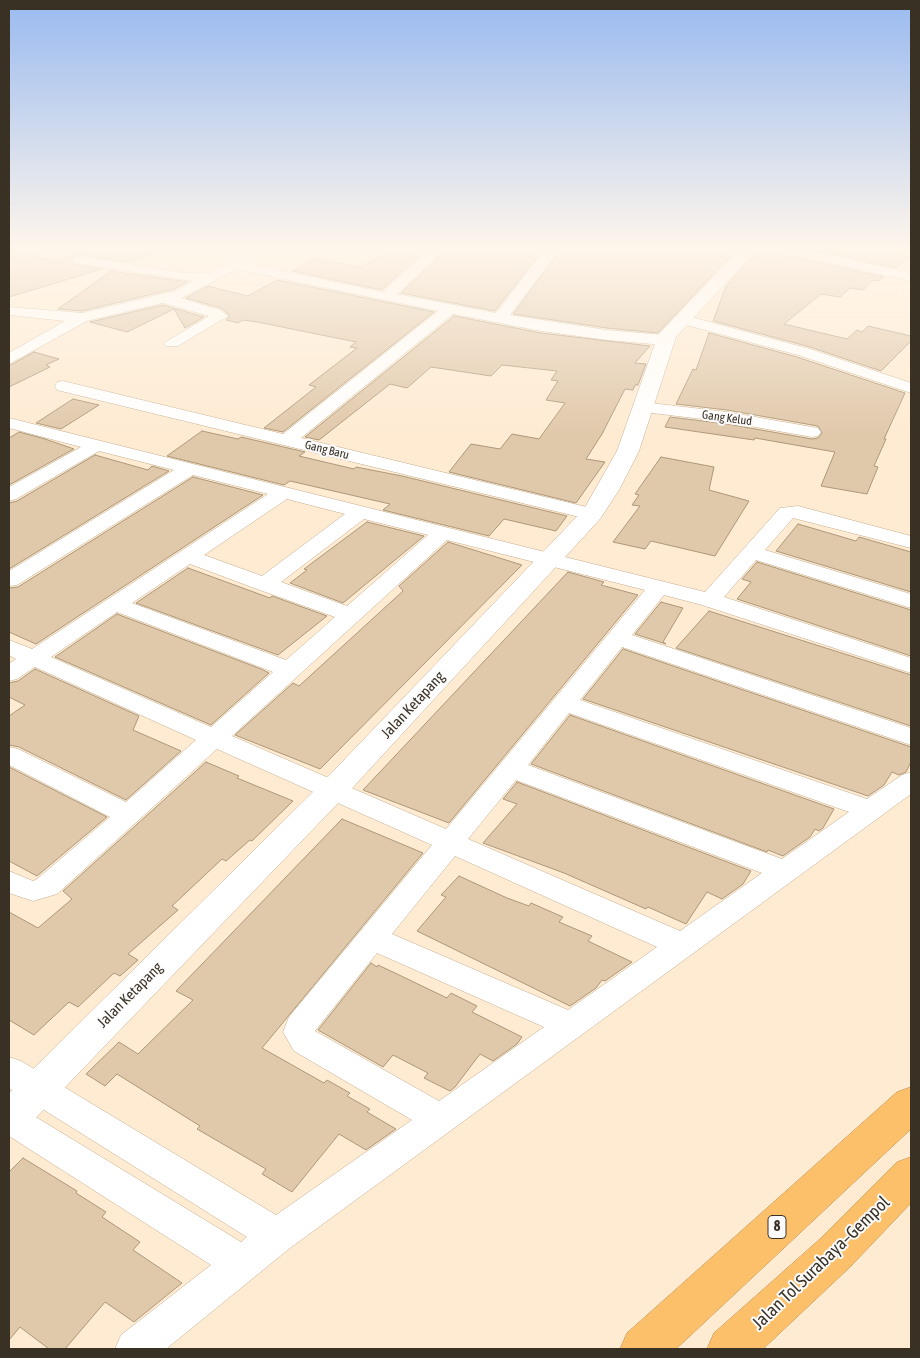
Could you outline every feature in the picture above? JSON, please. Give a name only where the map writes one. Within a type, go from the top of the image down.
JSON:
[{"type":"highway","name":"8","points":[[643,1349],[911,1104]]},
{"type":"highway","name":"Jalan Tol Surabaya–Gempol","points":[[730,1349],[835,1253],[911,1175]]},
{"type":"street","points":[[9,359],[82,318],[113,310]]},
{"type":"street","points":[[172,343],[220,316],[206,310]]},
{"type":"street","points":[[288,440],[448,310]]},
{"type":"street","points":[[458,310],[572,331],[664,340]]},
{"type":"street","points":[[500,318],[506,310]]},
{"type":"street","name":"Jalan Ketapang","points":[[9,1119],[23,1080],[333,790],[592,514],[608,490],[628,451],[664,340],[689,310]]},
{"type":"street","points":[[9,311],[82,318]]},
{"type":"street","points":[[680,319],[804,352],[886,378],[911,388]]},
{"type":"street","points":[[886,378],[911,374]]},
{"type":"street","name":"Gang Baru","points":[[63,386],[592,514]]},
{"type":"street","name":"Gang Kelud","points":[[642,407],[728,417],[812,432]]},
{"type":"street","points":[[13,427],[97,445],[660,586],[710,600],[911,666]]},
{"type":"street","points":[[9,495],[97,445]]},
{"type":"street","points":[[9,580],[190,468]]},
{"type":"street","points":[[9,674],[284,492]]},
{"type":"street","points":[[265,584],[361,511]]},
{"type":"street","points":[[710,600],[784,513],[791,511],[911,542]]},
{"type":"street","points":[[9,881],[24,890],[33,891],[47,887],[443,532]]},
{"type":"street","points":[[751,552],[911,601]]},
{"type":"street","points":[[188,556],[351,615]]},
{"type":"street","points":[[441,1119],[305,1042],[299,1032],[304,1019],[660,586]]},
{"type":"street","points":[[115,604],[290,670]]},
{"type":"street","points":[[617,638],[911,737]]},
{"type":"street","points":[[9,647],[682,945]]},
{"type":"street","points":[[564,703],[870,810]]},
{"type":"street","points":[[9,755],[129,815]]},
{"type":"street","points":[[510,768],[786,871]]},
{"type":"street","points":[[135,1349],[277,1236],[911,781]]},
{"type":"street","points":[[372,938],[571,1025]]},
{"type":"street","points":[[23,1080],[277,1236]]},
{"type":"street","points":[[9,1119],[243,1264]]},
{"type":"building","points":[[140,310],[171,310],[127,332],[90,322]]},
{"type":"building","points":[[175,310],[204,317],[185,328]]},
{"type":"building","points":[[224,310],[426,310],[434,312],[283,432],[264,428],[316,387],[309,385],[357,348],[350,347],[356,342],[257,322],[243,320],[238,323],[226,320],[230,316]]},
{"type":"building","points":[[516,310],[679,310],[658,333],[607,328],[513,314]]},
{"type":"building","points":[[717,310],[801,310],[784,324],[847,339],[857,330],[862,332],[868,326],[911,336],[911,341],[881,371],[810,347],[713,321]]},
{"type":"building","points":[[454,316],[541,333],[650,346],[635,363],[646,364],[638,385],[635,385],[633,390],[625,389],[602,434],[586,459],[605,462],[576,503],[449,472],[471,444],[500,449],[512,434],[539,439],[565,403],[546,400],[558,381],[551,380],[557,371],[502,365],[491,376],[431,367],[407,388],[390,384],[319,440],[305,437]]},
{"type":"building","points":[[709,333],[797,357],[905,393],[884,439],[886,439],[874,466],[878,467],[867,494],[821,486],[835,452],[755,438],[754,440],[665,427],[670,417],[727,424],[812,439],[818,438],[822,433],[818,426],[727,410],[676,404],[693,369],[696,370]]},
{"type":"building","points":[[34,352],[59,359],[46,365],[50,367],[9,387],[9,366]]},
{"type":"building","points":[[73,399],[99,405],[61,429],[36,423]]},
{"type":"building","points":[[202,431],[238,439],[241,437],[305,452],[299,456],[354,469],[356,467],[402,476],[567,516],[556,531],[504,519],[489,536],[383,510],[390,504],[290,481],[284,485],[167,456]]},
{"type":"building","points":[[19,432],[74,449],[9,485],[9,438]]},
{"type":"building","points":[[95,455],[148,470],[152,466],[169,471],[9,569],[9,503],[17,501]]},
{"type":"building","points":[[661,457],[714,467],[709,490],[749,501],[715,556],[651,541],[645,549],[613,542],[640,506],[632,505],[639,495],[635,494]]},
{"type":"building","points":[[193,477],[263,495],[36,644],[9,632],[9,588],[18,587]]},
{"type":"building","points":[[367,522],[424,536],[343,603],[290,583],[307,570],[304,569]]},
{"type":"building","points":[[798,524],[856,541],[859,537],[911,552],[911,592],[776,551]]},
{"type":"building","points":[[448,542],[522,565],[320,769],[235,735],[293,683],[299,686],[403,591],[399,586]]},
{"type":"building","points":[[757,562],[911,610],[911,656],[737,599],[751,582],[742,579]]},
{"type":"building","points":[[188,568],[270,598],[272,596],[327,616],[278,655],[136,603]]},
{"type":"building","points":[[568,572],[604,582],[601,585],[638,595],[449,823],[363,790]]},
{"type":"building","points":[[661,602],[683,608],[663,642],[666,644],[635,634]]},
{"type":"building","points":[[709,611],[911,675],[911,726],[676,648]]},
{"type":"building","points":[[117,614],[269,673],[211,725],[55,657]]},
{"type":"building","points":[[623,649],[911,747],[911,762],[906,772],[899,775],[892,772],[884,785],[868,796],[583,699]]},
{"type":"building","points":[[35,669],[139,716],[133,730],[181,751],[126,800],[19,747],[9,745],[9,716],[25,705],[9,697],[9,683],[18,681]]},
{"type":"building","points":[[570,715],[834,809],[823,828],[819,831],[815,829],[810,837],[783,856],[768,850],[767,852],[531,764]]},
{"type":"building","points":[[206,762],[239,776],[237,778],[293,801],[252,841],[250,840],[226,861],[222,859],[172,906],[178,910],[128,954],[138,960],[120,976],[114,973],[78,1007],[69,1002],[34,1035],[9,1020],[9,912],[38,928],[72,899],[63,891]]},
{"type":"building","points":[[9,767],[107,817],[37,876],[9,861]]},
{"type":"building","points":[[517,782],[751,871],[743,884],[722,899],[707,892],[686,924],[648,907],[646,909],[564,873],[483,843],[517,804],[503,799]]},
{"type":"building","points":[[342,819],[423,853],[262,1048],[324,1083],[327,1080],[350,1093],[347,1096],[370,1109],[367,1112],[396,1129],[366,1150],[339,1134],[292,1192],[262,1174],[266,1169],[197,1129],[200,1126],[117,1074],[105,1086],[86,1074],[119,1042],[138,1054],[193,1000],[176,991]]},
{"type":"building","points":[[459,876],[507,898],[529,906],[531,903],[563,917],[559,922],[592,936],[588,941],[632,962],[605,981],[602,980],[596,988],[570,1006],[417,931],[446,897],[441,895]]},
{"type":"building","points":[[371,963],[447,998],[451,993],[477,1006],[472,1012],[522,1037],[517,1044],[493,1061],[480,1054],[450,1091],[424,1078],[428,1073],[393,1055],[383,1067],[318,1030]]},
{"type":"building","points":[[23,1158],[77,1191],[76,1193],[106,1212],[102,1217],[140,1242],[133,1250],[182,1283],[134,1322],[105,1302],[65,1349],[49,1349],[20,1327],[9,1340],[9,1172]]}]
